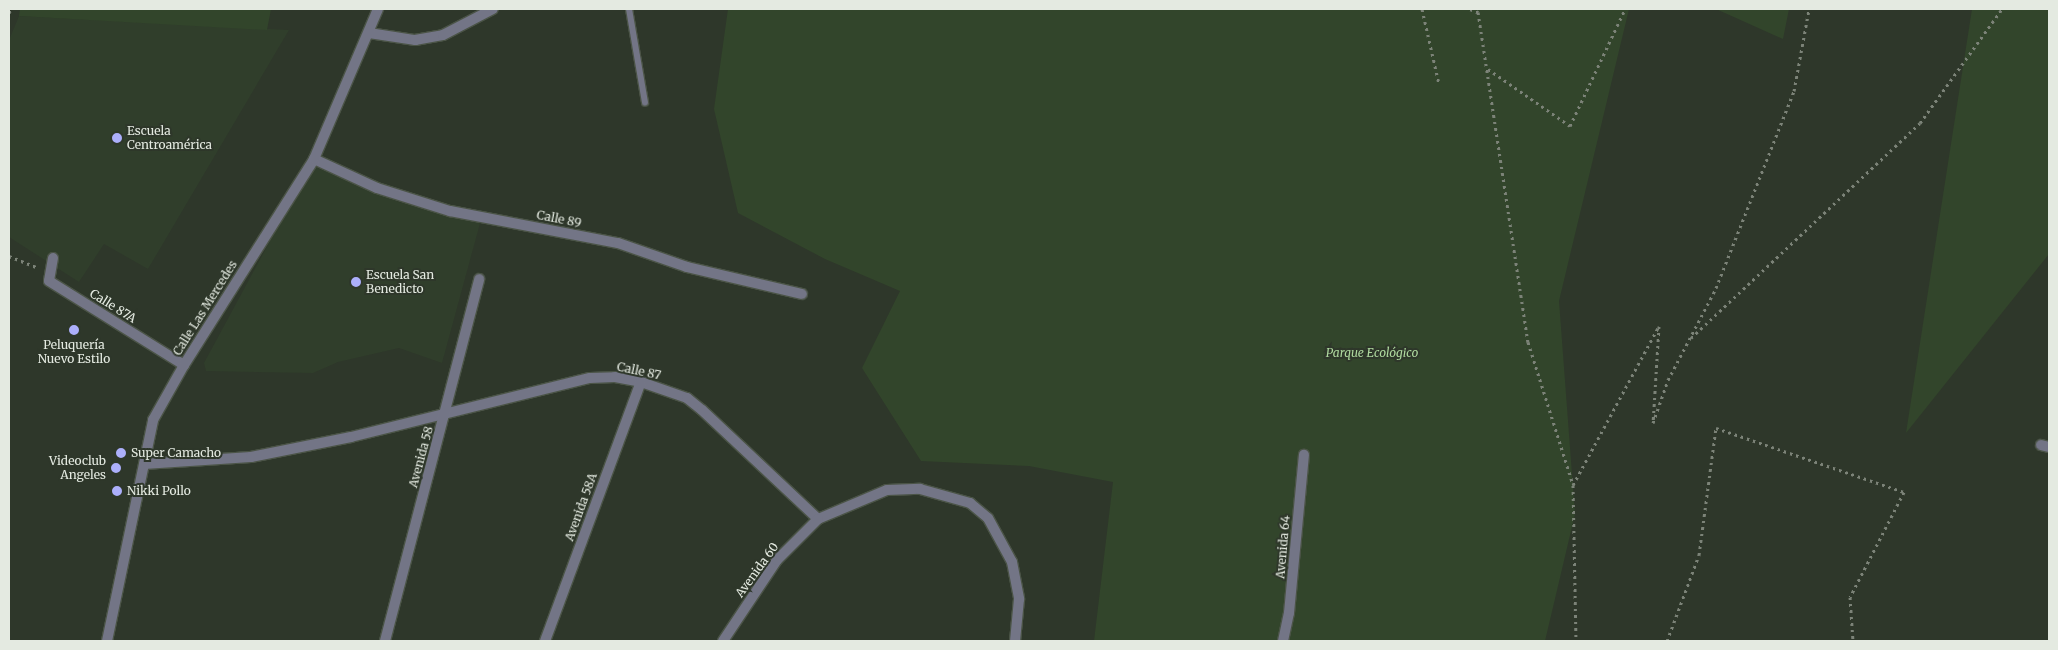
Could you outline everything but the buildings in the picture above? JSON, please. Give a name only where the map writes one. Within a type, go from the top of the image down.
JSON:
[{"type":"street","name":"Calle Las Mercedes","points":[[107,641],[153,420],[184,365],[314,160],[378,9]]},
{"type":"street","points":[[369,33],[415,40],[443,35],[493,9]]},
{"type":"street","name":"Calle 89","points":[[314,160],[377,188],[450,211],[618,242],[687,267],[802,294]]},
{"type":"street","name":"Calle 87A","points":[[53,258],[49,281],[184,365]]},
{"type":"street","name":"Avenida 58","points":[[384,641],[479,279]]},
{"type":"street","name":"Calle 87","points":[[144,464],[251,457],[351,437],[590,378],[615,377],[641,382],[687,398],[818,519]]},
{"type":"street","name":"Avenida 58A","points":[[545,641],[641,382]]},
{"type":"street","name":"Avenida 64","points":[[1283,641],[1289,613],[1304,455]]},
{"type":"street","points":[[818,519],[887,490],[920,489],[970,503],[988,518],[1001,537],[1012,562],[1019,599],[1015,641]]},
{"type":"street","name":"Avenida 60","points":[[723,641],[777,560],[818,519]]},
{"type":"lane","points":[[629,9],[645,103]]},
{"type":"path","points":[[9,14],[11,9]]},
{"type":"path","points":[[1422,9],[1439,84]]},
{"type":"path","points":[[1470,9],[1478,12],[1528,342],[1573,485],[1576,641]]},
{"type":"path","points":[[1487,69],[1570,126],[1625,9]]},
{"type":"path","points":[[1573,485],[1659,326],[1653,423],[1668,380],[1716,288],[1794,91],[1809,9]]},
{"type":"path","points":[[1688,341],[1920,122],[2002,9]]},
{"type":"path","points":[[9,256],[42,269]]},
{"type":"path","points":[[1667,641],[1699,554],[1716,428],[1904,492],[1850,597],[1853,641]]},
{"type":"shaded area","name":"Escuela Centroamérica","points":[[19,16],[289,30],[148,269],[104,244],[79,282],[9,237],[9,40]]},
{"type":"shaded area","name":"Escuela San Benedicto","points":[[311,165],[399,202],[482,216],[442,363],[399,348],[338,362],[313,373],[206,371],[204,363]]},
{"type":"green space","points":[[20,9],[271,9],[267,30],[19,16]]},
{"type":"green space","name":"Parque Ecológico","points":[[728,9],[1629,9],[1559,301],[1575,514],[1545,641],[1094,641],[1113,482],[1029,466],[921,461],[862,368],[900,291],[825,259],[738,213],[714,109]]},
{"type":"green space","points":[[1716,9],[1789,9],[1783,39]]},
{"type":"green space","points":[[1972,9],[2049,9],[2049,254],[1906,433]]},
{"type":"place","name":"Escuela Centroamérica","points":[[117,138]]},
{"type":"place","name":"Escuela San Benedicto","points":[[356,282]]},
{"type":"place","name":"Peluquería Nuevo Estilo","points":[[74,330]]},
{"type":"place","name":"Super Camacho","points":[[121,453]]},
{"type":"place","name":"Videoclub Angeles","points":[[116,468]]},
{"type":"place","name":"Nikki Pollo","points":[[117,491]]}]
